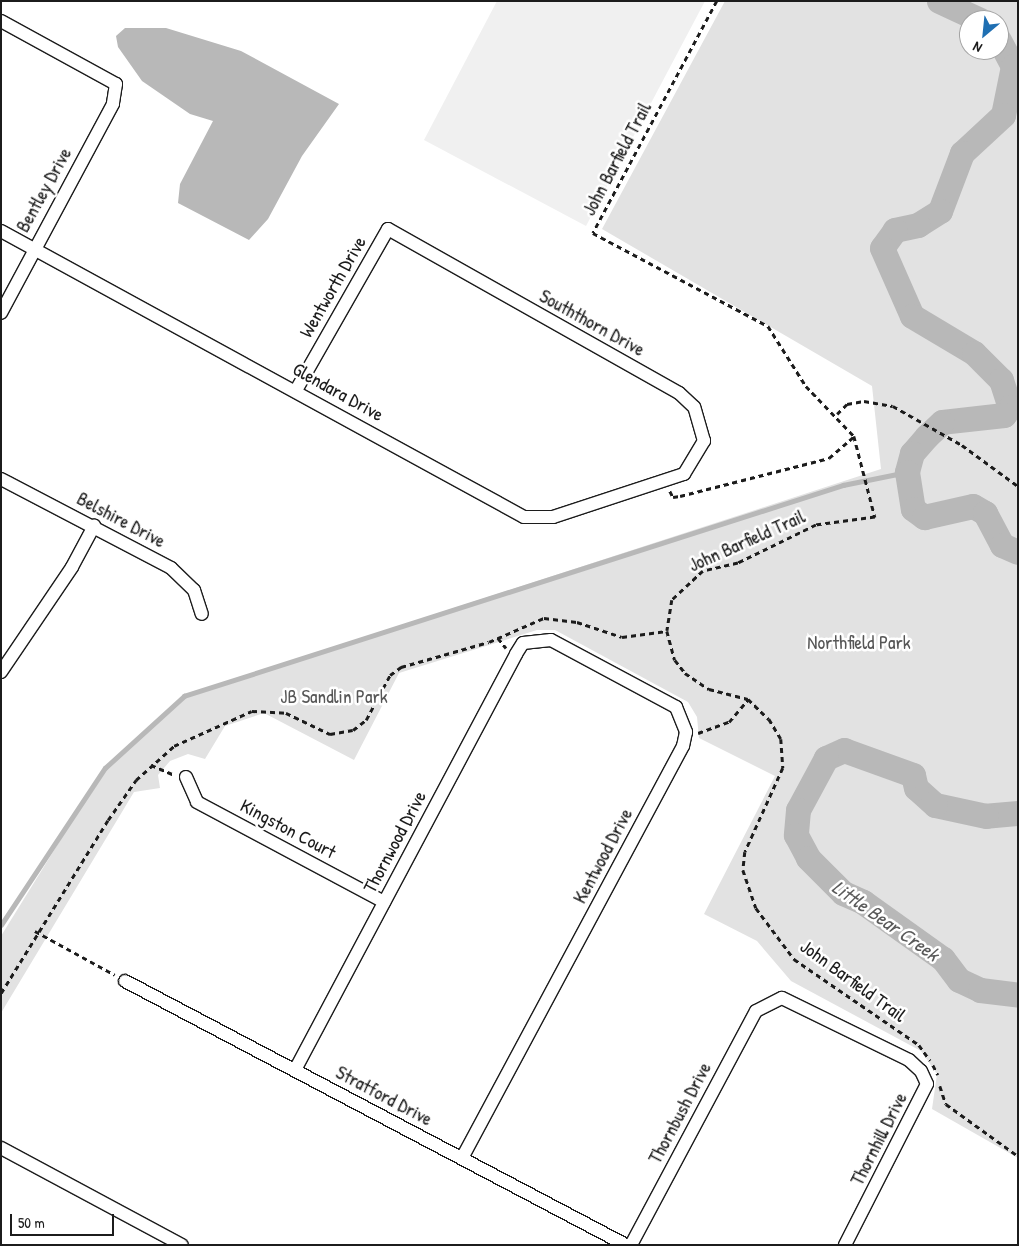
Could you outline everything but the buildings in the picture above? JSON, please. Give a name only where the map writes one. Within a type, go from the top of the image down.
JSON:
[{"type":"street","name":"Bentley Drive","points":[[1,21],[116,84],[113,104],[35,246],[1,313]]},
{"type":"street","name":"Wentworth Drive","points":[[296,390],[388,229]]},
{"type":"street","name":"Souththorn Drive","points":[[388,229],[679,393],[694,407],[704,441],[694,464],[667,479]]},
{"type":"street","name":"Glendara Drive","points":[[1,230],[35,246],[524,517],[553,517],[667,479]]},
{"type":"street","name":"Belshire Drive","points":[[1,479],[94,526],[184,578],[201,602],[202,614]]},
{"type":"street","points":[[1,672],[72,567],[94,526]]},
{"type":"street","name":"Thornwood Drive","points":[[294,1070],[523,644],[536,638],[551,640],[676,707],[686,732]]},
{"type":"street","name":"Kentwood Drive","points":[[462,1158],[683,746],[686,732]]},
{"type":"street","name":"Kingston Court","points":[[186,777],[197,802],[384,902]]},
{"type":"street","name":"Stratford Drive","points":[[125,981],[626,1245]]},
{"type":"street","name":"Thornhill Drive","points":[[767,1002],[782,998],[796,1001],[909,1060],[921,1071],[927,1084],[845,1245]]},
{"type":"street","name":"Thornbush Drive","points":[[632,1245],[748,1024],[767,1002]]},
{"type":"street","points":[[1,1148],[163,1240],[182,1245]]},
{"type":"path","name":"John Barfield Trail","points":[[717,1],[593,233],[768,326],[806,386],[837,414],[854,436],[859,447],[875,517],[816,525],[738,564],[703,571],[672,600],[666,631],[675,660],[695,683],[748,699],[769,719],[780,739],[782,768],[745,852],[743,870],[756,908],[794,958],[919,1045],[938,1070],[946,1104],[1018,1156]]},
{"type":"path","points":[[837,414],[847,404],[878,402],[946,435],[1018,486]]},
{"type":"path","points":[[667,479],[672,497],[680,496],[829,458],[854,436]]},
{"type":"path","points":[[1,993],[36,931],[108,820],[151,765],[174,746],[252,711],[286,713],[330,734],[353,730],[366,720],[390,674],[401,667],[489,642],[544,618],[577,622],[622,637],[666,631]]},
{"type":"path","points":[[686,732],[704,734],[717,728],[748,699]]},
{"type":"path","points":[[151,765],[159,772],[186,777]]},
{"type":"path","points":[[36,931],[125,981]]},
{"type":"shaded area","points":[[497,1],[705,1],[586,226],[424,140]]},
{"type":"shaded area","points":[[125,28],[166,28],[241,51],[339,104],[302,156],[268,219],[249,240],[178,203],[180,184],[213,121],[190,114],[142,81],[118,47],[116,36]]},
{"type":"green space","points":[[725,1],[1018,1],[1018,1158],[932,1109],[937,1074],[921,1051],[791,981],[757,941],[704,914],[775,776],[699,738],[697,717],[688,702],[555,630],[537,630],[399,673],[354,760],[264,713],[225,726],[205,759],[188,754],[170,761],[158,775],[160,788],[134,792],[1,1013],[1,936],[105,768],[184,696],[881,469],[872,386],[602,229]]},
{"type":"waterway","name":"Little Bear Creek","points":[[939,1],[959,10]]},
{"type":"waterway","name":"Little Bear Creek","points":[[1009,59],[1013,66],[1003,115],[962,153],[940,211],[918,225],[895,230],[882,248],[912,316],[974,353],[1001,380],[1010,407],[1004,415],[942,422],[927,436],[912,453],[907,472],[913,509],[924,517],[973,506],[985,513],[1002,545],[1018,552]]},
{"type":"waterway","name":"Little Bear Creek","points":[[1013,66],[1018,74]]},
{"type":"waterway","points":[[1,925],[105,768],[184,696],[843,485],[907,472]]},
{"type":"waterway","name":"Little Bear Creek","points":[[1018,813],[986,816],[935,805],[916,788],[913,775],[844,750],[826,758],[798,810],[796,835],[808,858],[843,893],[863,902],[943,959],[959,980],[980,990],[1018,995]]},
{"type":"park label","name":"Northfield Park","points":[[859,643]]},
{"type":"park label","name":"JB Sandlin Park","points":[[334,697]]}]
